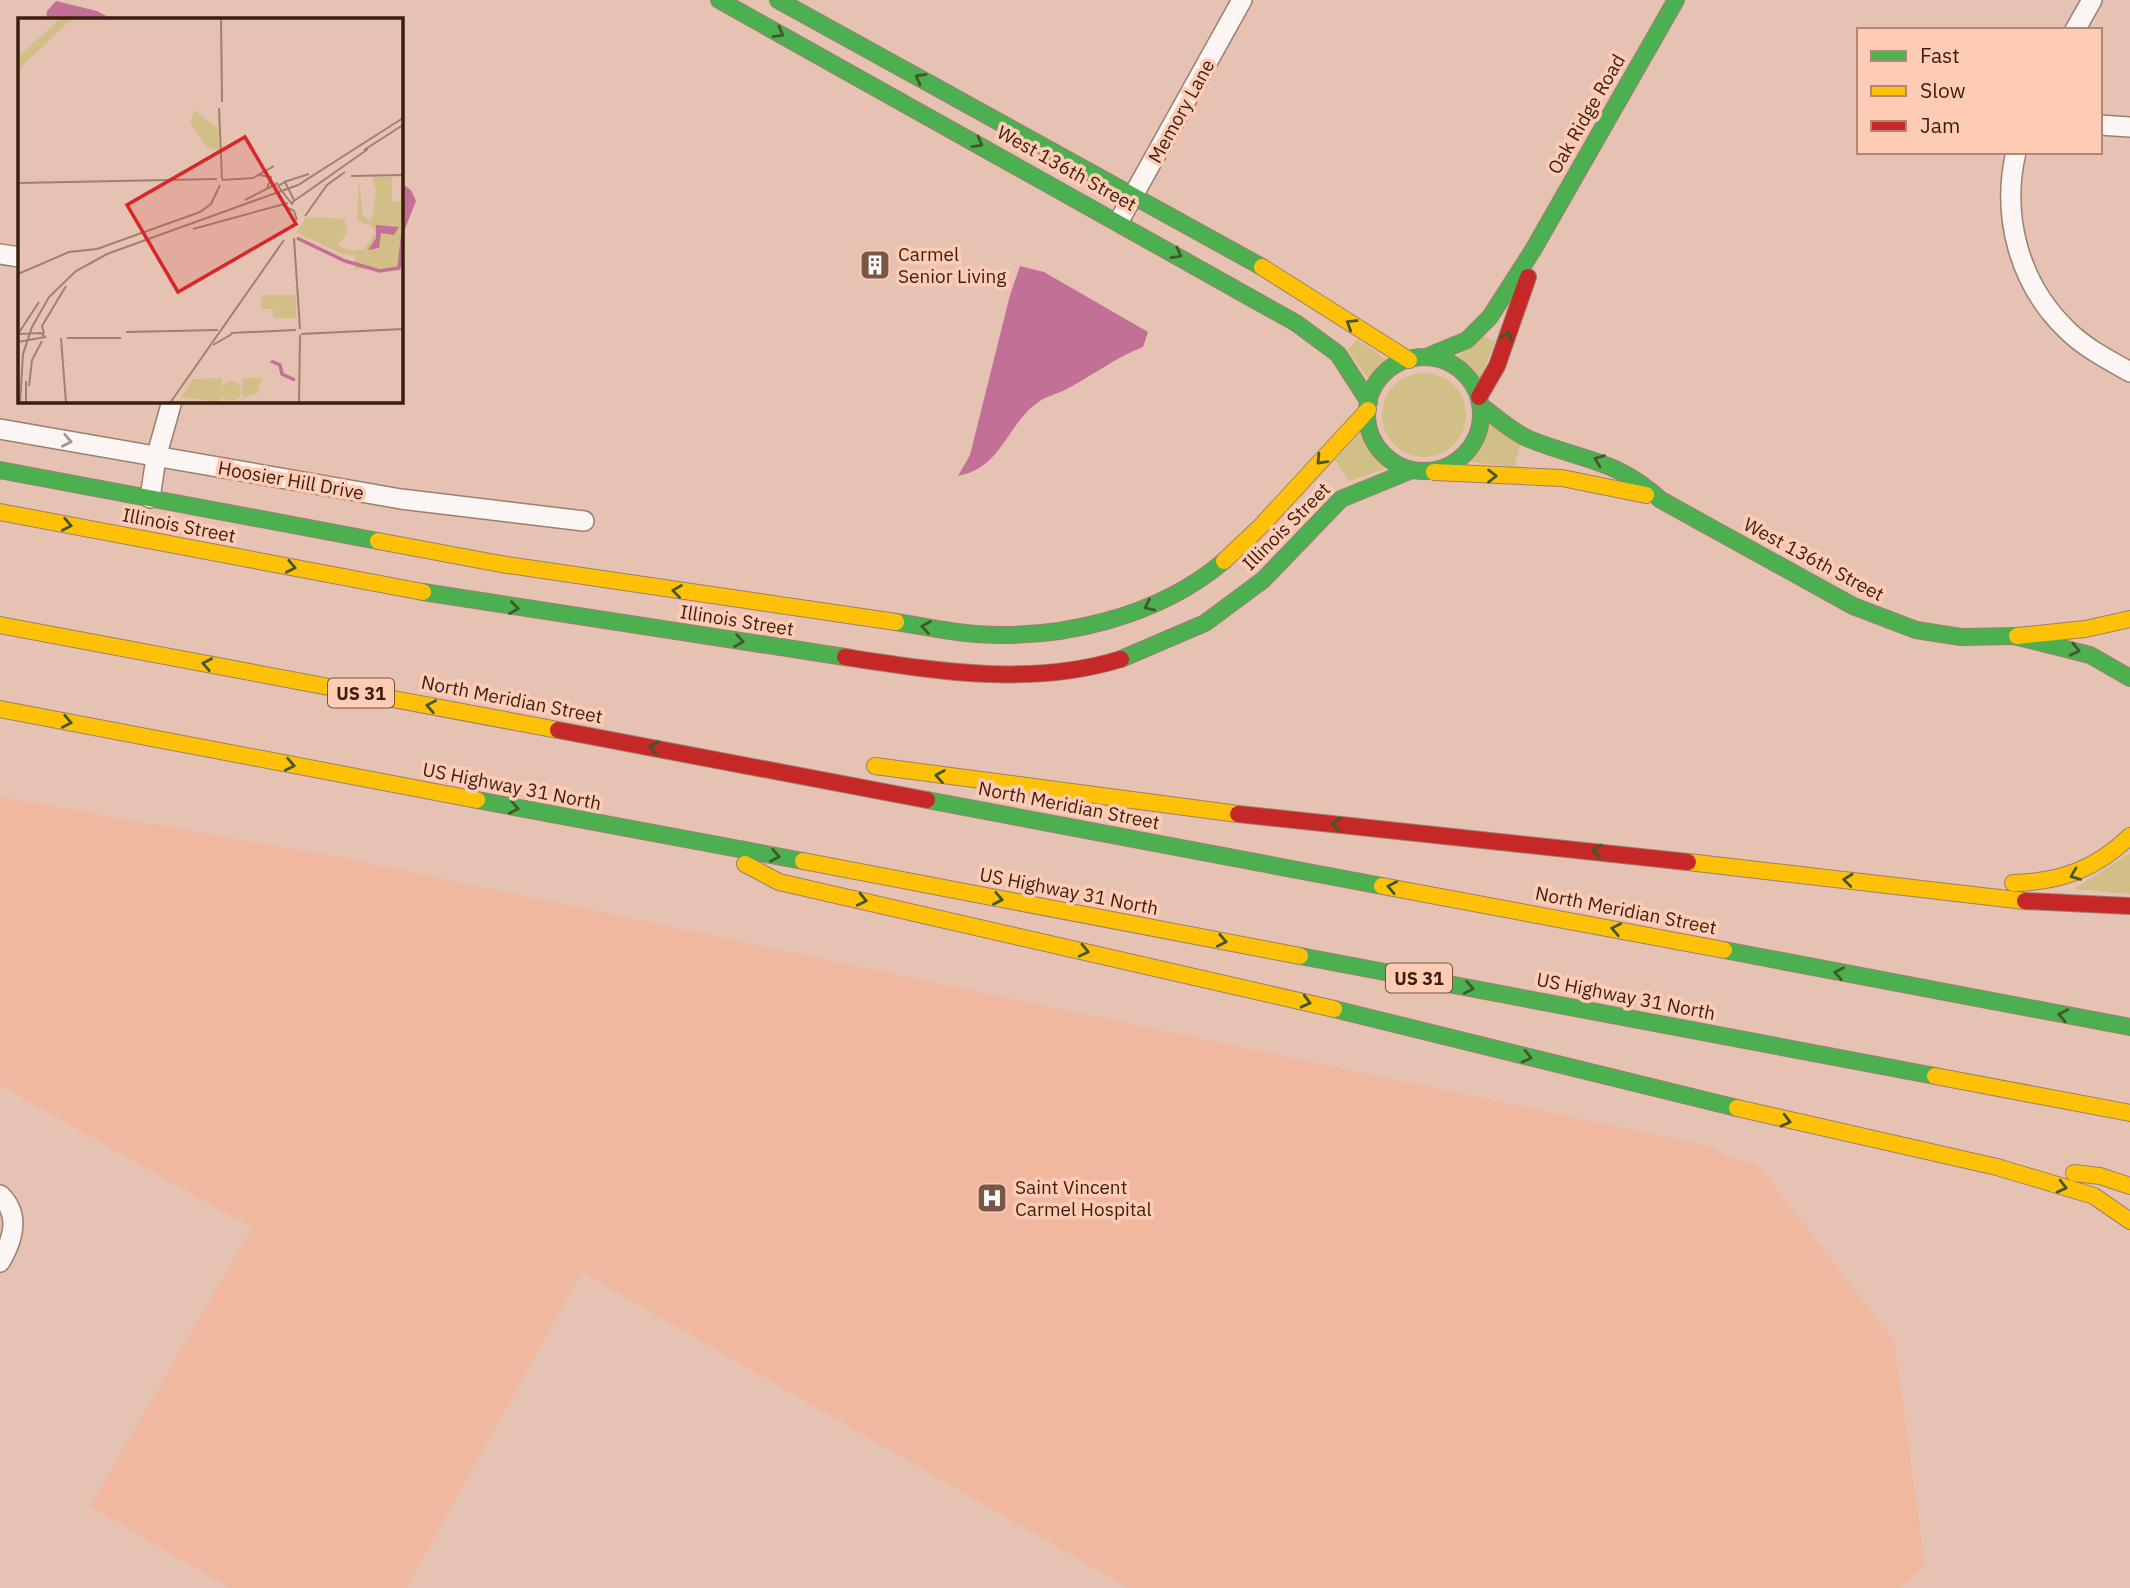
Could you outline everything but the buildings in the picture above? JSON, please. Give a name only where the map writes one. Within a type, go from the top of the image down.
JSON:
[{"type":"main road","name":"West 136th Street","points":[[719,0],[1119,221],[1323,341],[1338,354],[1368,406]]},
{"type":"main road","name":"West 136th Street","points":[[778,0],[1252,261],[1409,360]]},
{"type":"main road","name":"Oak Ridge Road","points":[[1426,358],[1474,335],[1520,264],[1533,250],[1676,0]]},
{"type":"main road","name":"Oak Ridge Road","points":[[1479,401],[1497,366],[1530,271],[1533,250]]},
{"type":"main road","points":[[1426,358],[1456,367],[1471,382],[1479,401],[1479,431],[1469,450],[1454,463],[1418,471],[1390,460],[1381,452],[1370,430],[1368,406],[1384,374],[1409,360],[1426,358]]},
{"type":"main road","name":"West 136th Street","points":[[1479,401],[1527,438],[1617,467],[1639,480],[1656,496],[1853,606],[1888,622],[1933,634],[1961,637],[2014,636],[2085,629],[2130,619]]},
{"type":"main road","name":"Illinois Street","points":[[0,470],[575,576],[975,634],[1045,633],[1124,617],[1201,577],[1244,543],[1368,406]]},
{"type":"main road","name":"West 136th Street","points":[[1418,471],[1562,478],[1656,496]]},
{"type":"main road","name":"Illinois Street","points":[[0,512],[478,602],[936,671],[1025,675],[1085,668],[1114,661],[1143,652],[1205,623],[1263,580],[1341,499],[1418,471]]},
{"type":"main road","name":"North Meridian Street","points":[[0,625],[2130,1027]]},
{"type":"main road","name":"West 136th Street","points":[[2085,629],[2130,639]]},
{"type":"main road","points":[[2014,636],[2089,653],[2108,662],[2130,678]]},
{"type":"main road","name":"US Highway 31 North","points":[[0,709],[2130,1113]]},
{"type":"main road","points":[[722,760],[810,761]]},
{"type":"main road","points":[[861,763],[1168,807],[1458,835],[2082,907],[2130,906]]},
{"type":"main road","points":[[1916,888],[2048,883],[2092,867],[2130,836]]},
{"type":"main road","points":[[708,843],[779,882],[1290,999],[1816,1128],[1997,1167],[2094,1196],[2130,1221]]},
{"type":"main road","points":[[1997,1167],[2100,1176],[2130,1186]]},
{"type":"street","name":"Memory Lane","points":[[1119,221],[1242,0]]},
{"type":"street","points":[[2076,28],[2092,0]]},
{"type":"street","points":[[2102,125],[2130,127]]},
{"type":"street","points":[[2016,154],[2010,177],[2011,224],[2021,260],[2038,295],[2068,331],[2130,372]]},
{"type":"street","points":[[0,254],[18,257]]},
{"type":"street","points":[[150,498],[156,458],[172,402]]},
{"type":"street","name":"Hoosier Hill Drive","points":[[0,429],[401,499],[584,521]]},
{"type":"street","points":[[0,1195],[13,1214],[13,1232],[0,1262]]},
{"type":"shaded area","points":[[56,1],[97,11],[110,18],[46,18],[47,11]]},
{"type":"shaded area","points":[[402,184],[411,190],[416,201],[402,236]]},
{"type":"shaded area","points":[[1020,266],[1044,272],[1148,332],[1143,347],[1063,391],[1043,399],[1031,408],[986,463],[974,471],[958,476],[970,455],[1010,295]]},
{"type":"shaded area","points":[[1484,336],[1495,342],[1480,379],[1457,357]]},
{"type":"shaded area","points":[[1357,339],[1387,360],[1369,380],[1348,350]]},
{"type":"shaded area","points":[[1424,373],[1440,376],[1454,385],[1463,399],[1466,415],[1463,431],[1454,445],[1440,454],[1424,457],[1408,454],[1394,445],[1385,431],[1382,415],[1385,399],[1394,385],[1408,376]]},
{"type":"shaded area","points":[[1490,424],[1520,444],[1514,467],[1470,462],[1483,446]]},
{"type":"shaded area","points":[[1360,433],[1372,455],[1385,469],[1349,481],[1335,460]]},
{"type":"shaded area","name":"Saint Vincent Carmel Hospital","points":[[0,797],[344,858],[1700,1144],[1760,1168],[1894,1341],[1925,1565],[1900,1588],[1129,1588],[582,1272],[406,1588],[230,1588],[90,1506],[252,1228],[0,1085]]},
{"type":"shaded area","points":[[2130,853],[2130,894],[2074,889]]},
{"type":"traffic: fast","points":[[719,0],[1296,323],[1338,354],[1369,402]]},
{"type":"traffic: fast","points":[[778,0],[1262,267]]},
{"type":"traffic: fast","points":[[1426,357],[1467,340],[1490,317],[1533,250],[1676,0]]},
{"type":"traffic: fast","points":[[1424,357],[1446,362],[1464,374],[1476,392],[1481,414],[1476,436],[1464,454],[1446,466],[1424,471],[1402,466],[1384,454],[1372,436],[1367,414],[1372,392],[1384,374],[1402,362],[1424,357]]},
{"type":"traffic: fast","points":[[1480,405],[1523,436],[1598,462],[1628,476],[1661,500],[1853,606],[1916,630],[1961,637],[2017,636]]},
{"type":"traffic: fast","points":[[0,470],[378,541]]},
{"type":"traffic: fast","points":[[1121,659],[1205,623],[1263,580],[1341,499],[1412,470]]},
{"type":"traffic: fast","points":[[896,622],[976,634],[1041,633],[1074,628],[1107,621],[1169,597],[1224,561]]},
{"type":"traffic: fast","points":[[423,592],[845,657]]},
{"type":"traffic: fast","points":[[2014,636],[2090,655],[2130,678]]},
{"type":"traffic: fast","points":[[477,800],[803,861]]},
{"type":"traffic: fast","points":[[927,800],[1382,886]]},
{"type":"traffic: fast","points":[[1724,950],[2130,1027]]},
{"type":"traffic: fast","points":[[1300,956],[1935,1076]]},
{"type":"traffic: fast","points":[[1334,1009],[1737,1108]]},
{"type":"traffic: slow","points":[[1262,267],[1409,360]]},
{"type":"traffic: slow","points":[[1224,561],[1260,527],[1368,410]]},
{"type":"traffic: slow","points":[[1434,472],[1562,478],[1646,495]]},
{"type":"traffic: slow","points":[[0,512],[423,592]]},
{"type":"traffic: slow","points":[[378,541],[501,564],[896,622]]},
{"type":"traffic: slow","points":[[2017,636],[2085,629],[2130,619]]},
{"type":"traffic: slow","points":[[0,625],[558,730]]},
{"type":"traffic: slow","points":[[0,709],[477,800]]},
{"type":"traffic: slow","points":[[875,766],[1238,814]]},
{"type":"traffic: slow","points":[[2013,883],[2046,880],[2076,872],[2104,857],[2130,836]]},
{"type":"traffic: slow","points":[[803,861],[1300,956]]},
{"type":"traffic: slow","points":[[1688,862],[2025,901]]},
{"type":"traffic: slow","points":[[745,864],[779,882],[1334,1009]]},
{"type":"traffic: slow","points":[[1382,886],[1724,950]]},
{"type":"traffic: slow","points":[[1935,1076],[2130,1113]]},
{"type":"traffic: slow","points":[[1737,1108],[1997,1167],[2094,1196],[2130,1221]]},
{"type":"traffic: slow","points":[[2074,1173],[2100,1176],[2130,1186]]},
{"type":"traffic: jam","points":[[1479,397],[1497,366],[1528,277]]},
{"type":"traffic: jam","points":[[845,657],[983,674],[1053,672],[1087,668],[1121,659]]},
{"type":"traffic: jam","points":[[558,730],[927,800]]},
{"type":"traffic: jam","points":[[1238,814],[1688,862]]},
{"type":"traffic: jam","points":[[2025,901],[2130,906]]},
{"type":"place","name":"Carmel Senior Living","points":[[875,265]]},
{"type":"place","name":"Saint Vincent Carmel Hospital","points":[[992,1198]]}]
